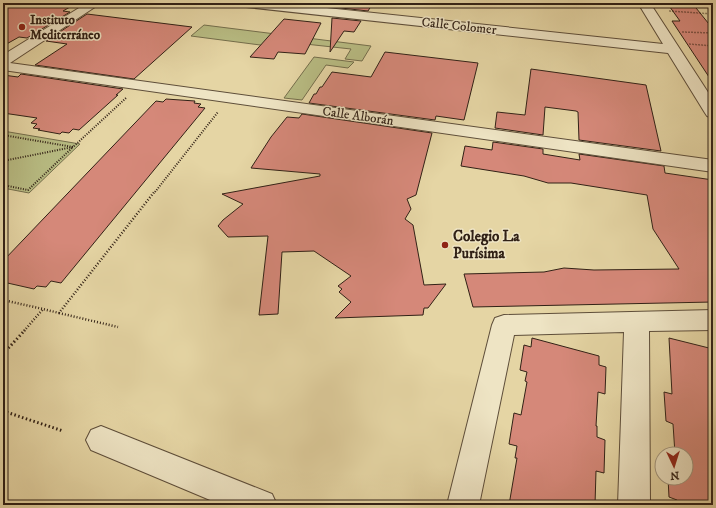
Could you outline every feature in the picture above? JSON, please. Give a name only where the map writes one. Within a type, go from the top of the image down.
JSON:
[{"type":"street","points":[[3,61],[95,3]]},
{"type":"street","name":"Calle Colomer","points":[[246,3],[673,49]]},
{"type":"street","points":[[646,6],[713,114]]},
{"type":"street","name":"Calle Alborán","points":[[3,66],[713,166]]},
{"type":"street","points":[[463,505],[504,326],[713,320]]},
{"type":"street","points":[[634,505],[637,322]]},
{"type":"street","points":[[101,440],[261,505]]},
{"type":"path","points":[[646,6],[713,14]]},
{"type":"path","points":[[678,31],[713,33]]},
{"type":"path","points":[[687,44],[713,46]]},
{"type":"path","points":[[3,185],[28,190],[129,95]]},
{"type":"path","points":[[59,313],[220,109]]},
{"type":"path","points":[[3,134],[73,147]]},
{"type":"path","points":[[3,161],[73,147]]},
{"type":"path","points":[[3,300],[118,326]]},
{"type":"path","points":[[3,354],[43,310]]},
{"type":"path","points":[[3,411],[62,431]]},
{"type":"green space","points":[[204,25],[371,46],[362,61],[345,59],[351,49],[296,43],[291,49],[191,36]]},
{"type":"green space","points":[[314,57],[354,62],[348,68],[326,65],[302,100],[284,98]]},
{"type":"green space","points":[[3,131],[80,144],[29,193],[3,188]]},
{"type":"building","name":"Instituto Mediterráneo","points":[[3,3],[77,3],[63,11],[70,12],[27,38],[19,37],[3,46]]},
{"type":"building","points":[[333,3],[373,3],[368,11],[332,7]]},
{"type":"building","points":[[667,3],[692,3],[713,29],[713,83],[672,21],[680,21]]},
{"type":"building","points":[[87,14],[192,27],[134,79],[35,65],[67,44],[46,41]]},
{"type":"building","points":[[332,18],[361,21],[354,32],[344,31],[330,52]]},
{"type":"building","points":[[284,19],[321,23],[305,54],[278,52],[274,59],[250,57]]},
{"type":"building","points":[[385,52],[478,63],[464,120],[436,116],[435,120],[309,103],[314,94],[316,94],[320,87],[322,87],[332,72],[371,77]]},
{"type":"building","points":[[531,69],[646,85],[661,151],[579,140],[578,112],[576,111],[545,107],[543,135],[495,128],[497,112],[525,115]]},
{"type":"building","points":[[21,74],[123,89],[79,130],[73,129],[69,133],[62,132],[60,134],[33,128],[37,124],[31,123],[37,118],[3,113],[3,75],[18,77]]},
{"type":"building","points":[[166,99],[195,101],[194,103],[201,104],[198,107],[205,108],[61,283],[51,281],[46,287],[37,286],[34,289],[3,282],[3,261],[156,101],[163,102]]},
{"type":"building","points":[[302,114],[432,133],[416,195],[407,199],[411,209],[405,219],[413,225],[424,285],[446,284],[428,308],[424,308],[423,315],[335,318],[351,302],[339,292],[342,289],[338,286],[351,276],[314,251],[282,252],[278,314],[259,315],[268,236],[228,237],[218,226],[223,220],[243,204],[222,194],[320,176],[320,174],[251,168],[271,137],[287,117],[299,118]]},
{"type":"building","points":[[493,142],[543,149],[543,154],[580,160],[579,154],[664,166],[665,173],[713,180],[713,302],[473,307],[464,274],[544,272],[564,268],[594,270],[679,269],[653,229],[647,195],[571,183],[548,183],[524,176],[461,166],[465,146],[492,150]]},
{"type":"building","points":[[532,338],[599,356],[599,365],[606,367],[605,394],[598,392],[596,426],[597,437],[605,440],[604,473],[596,471],[595,505],[509,505],[517,458],[515,458],[517,446],[509,444],[514,413],[521,415],[527,382],[525,381],[527,372],[520,370],[524,345],[531,347]]},
{"type":"building","points":[[669,338],[713,349],[713,505],[677,505],[677,500],[669,497],[668,486],[694,486],[694,446],[674,446],[673,424],[666,421],[664,392],[672,394]]},
{"type":"place","name":"Instituto Mediterráneo","points":[[22,27]]},
{"type":"place","name":"Colegio La Purísima","points":[[445,245]]}]
